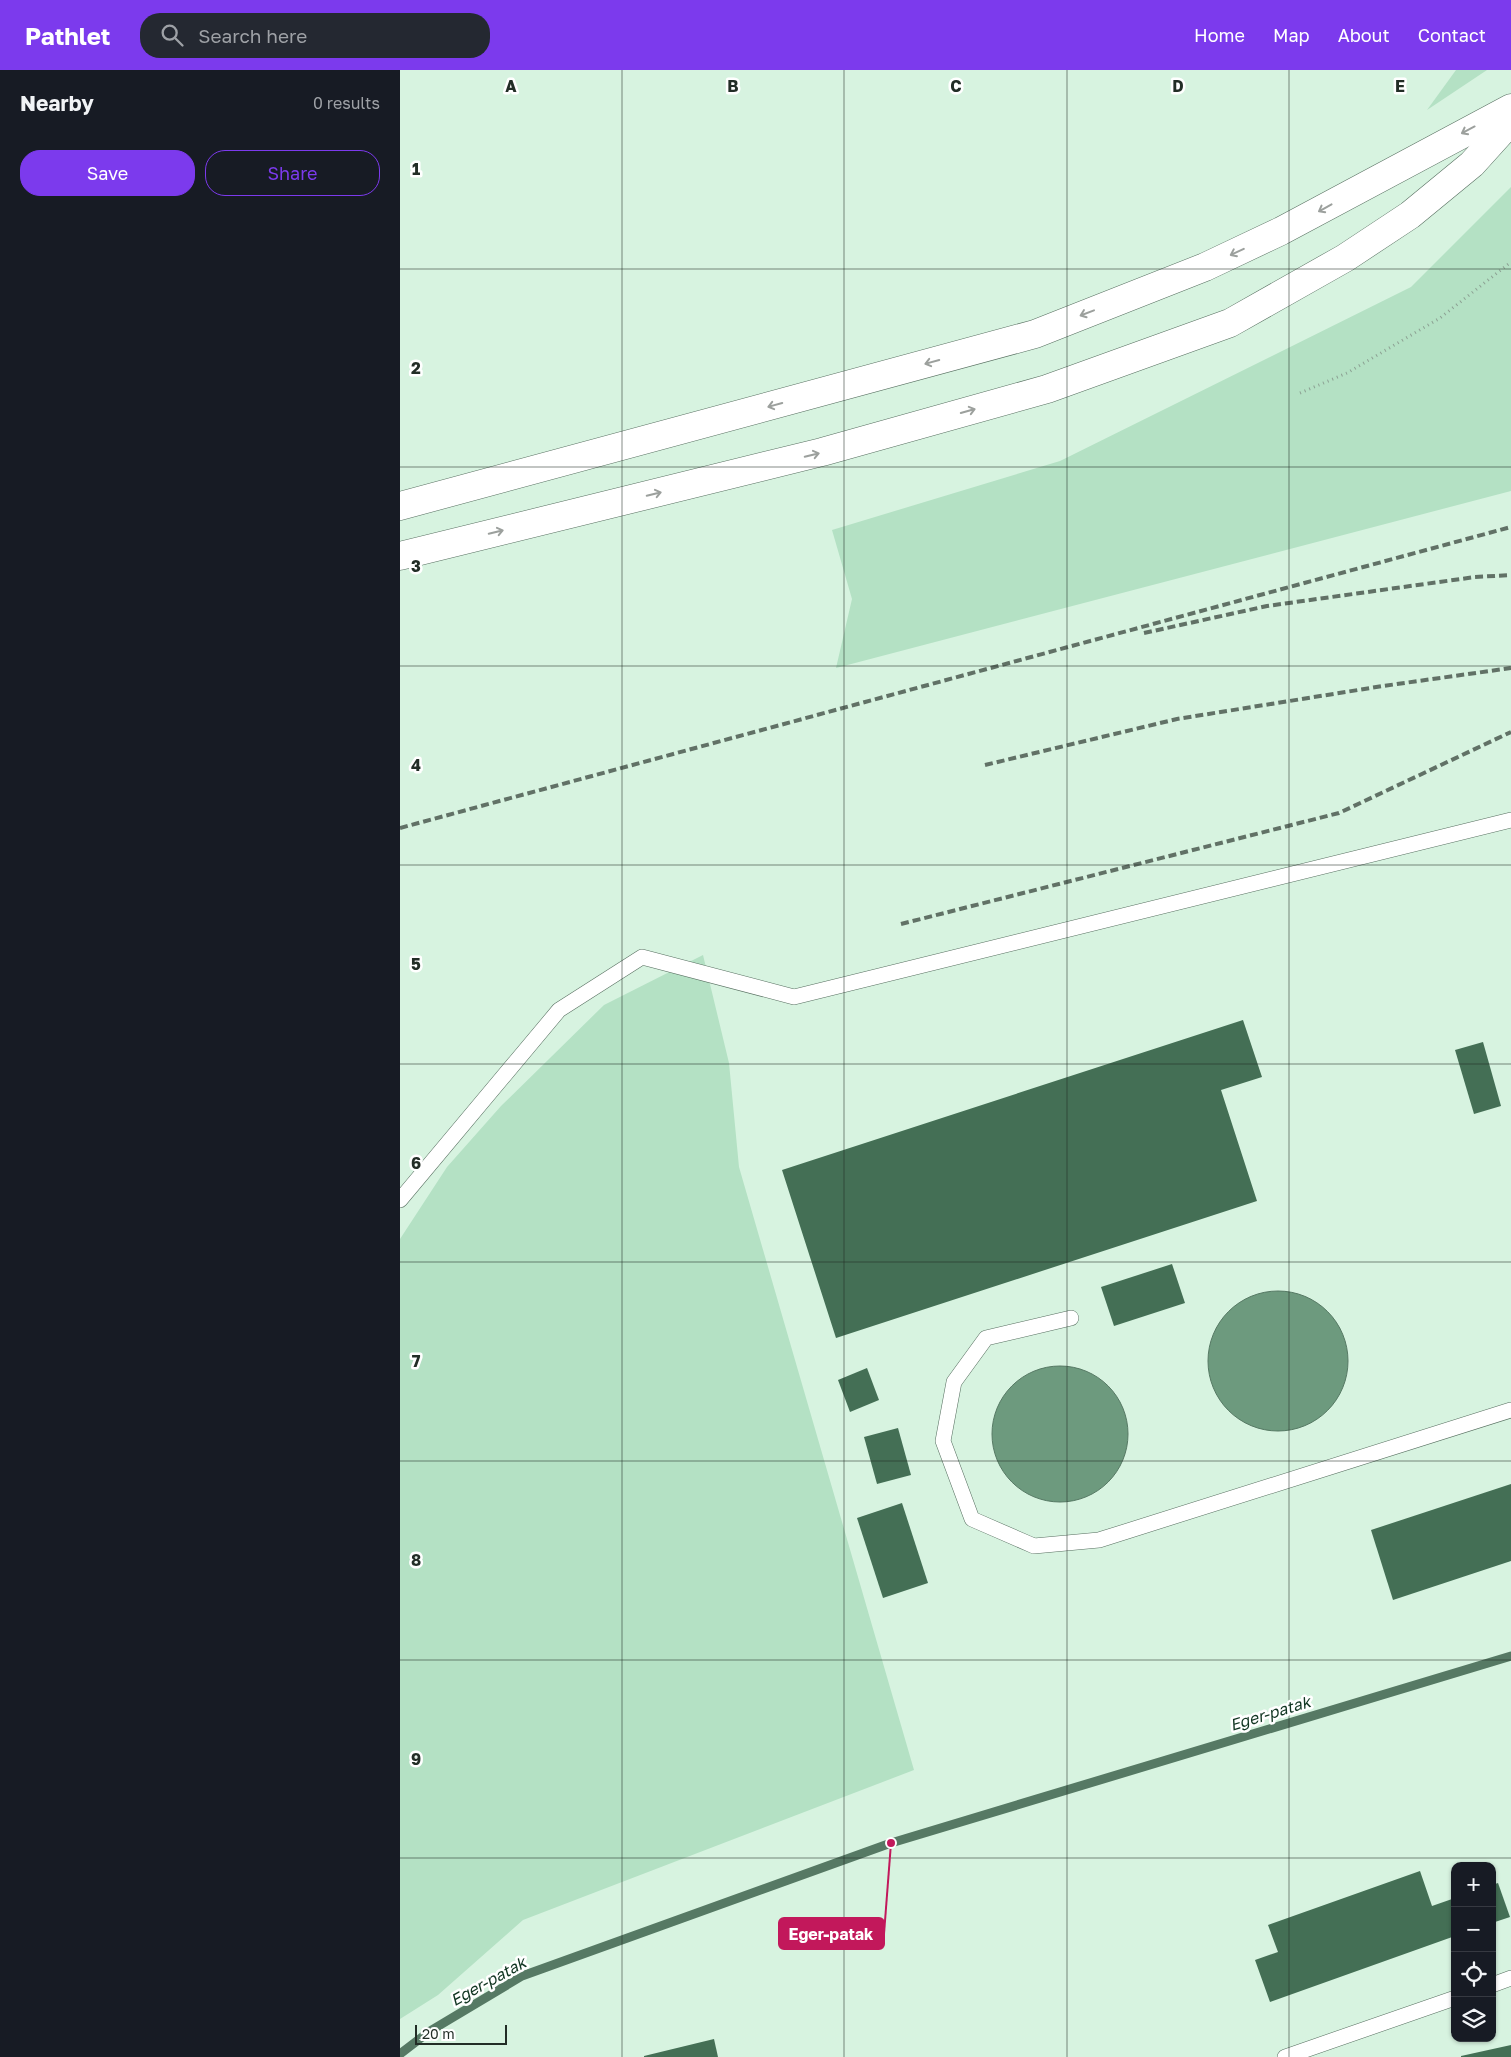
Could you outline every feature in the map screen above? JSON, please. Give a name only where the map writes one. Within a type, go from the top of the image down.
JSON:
[{"type":"highway","points":[[400,506],[1035,334],[1205,267],[1281,231],[1511,108]]},
{"type":"highway","points":[[400,556],[822,452],[1047,389],[1230,323],[1344,258],[1410,215],[1472,164],[1511,121]]},
{"type":"lane","points":[[400,1200],[559,1010],[642,957],[794,997],[1511,820]]},
{"type":"lane","points":[[1071,1318],[986,1338],[954,1382],[943,1441],[972,1519],[1034,1546],[1099,1540],[1511,1410]]},
{"type":"lane","points":[[1496,1984],[1511,1978]]},
{"type":"lane","points":[[1286,2057],[1451,1999]]},
{"type":"path","points":[[1300,393],[1347,373],[1440,318],[1511,262]]},
{"type":"shaded area","points":[[1456,70],[1487,70],[1427,110]]},
{"type":"shaded area","points":[[1511,187],[1511,491],[836,668],[852,599],[832,530],[1060,461],[1411,287]]},
{"type":"shaded area","points":[[703,955],[729,1063],[739,1167],[914,1770],[523,1920],[438,1995],[400,2019],[400,1239],[447,1167],[501,1106],[604,1005]]},
{"type":"shaded area","points":[[1278,1291],[1292,1292],[1305,1296],[1328,1311],[1343,1334],[1347,1347],[1347,1375],[1343,1388],[1328,1411],[1305,1426],[1292,1430],[1278,1431],[1264,1430],[1251,1426],[1228,1411],[1213,1388],[1209,1375],[1208,1361],[1209,1347],[1213,1334],[1228,1311],[1251,1296],[1264,1292]]},
{"type":"shaded area","points":[[1060,1366],[1086,1371],[1098,1377],[1108,1386],[1117,1396],[1123,1408],[1128,1434],[1123,1460],[1117,1472],[1108,1482],[1098,1491],[1086,1497],[1060,1502],[1034,1497],[1022,1491],[1012,1482],[1003,1472],[997,1460],[992,1434],[997,1408],[1003,1396],[1012,1386],[1022,1377],[1034,1371]]},
{"type":"building","points":[[1243,1020],[1262,1077],[1221,1090],[1257,1201],[836,1338],[782,1170]]},
{"type":"building","points":[[1483,1042],[1501,1106],[1474,1114],[1455,1050]]},
{"type":"building","points":[[1172,1264],[1185,1303],[1114,1326],[1101,1287]]},
{"type":"building","points":[[867,1368],[879,1400],[850,1412],[838,1380]]},
{"type":"building","points":[[898,1428],[911,1475],[877,1484],[864,1437]]},
{"type":"building","points":[[1511,1484],[1511,1561],[1393,1600],[1371,1530]]},
{"type":"building","points":[[902,1503],[928,1583],[883,1598],[857,1518]]},
{"type":"building","points":[[1420,1871],[1432,1906],[1451,1899],[1451,1937],[1270,2002],[1255,1960],[1278,1952],[1268,1925]]},
{"type":"building","points":[[1498,1883],[1510,1917],[1496,1922],[1496,1907],[1496,1884]]},
{"type":"building","points":[[714,2039],[718,2057],[644,2057],[644,2056]]},
{"type":"building","points":[[1511,2045],[1511,2057],[1461,2057],[1461,2056]]},
{"type":"waterway","name":"Eger-patak","points":[[400,2054],[430,2031],[522,1976],[891,1843],[1511,1656]]},
{"type":"railway","points":[[400,828],[1511,527]]},
{"type":"railway","points":[[1144,633],[1267,606],[1475,577],[1511,575]]},
{"type":"railway","points":[[985,765],[1177,719],[1383,686],[1511,668]]},
{"type":"railway","points":[[901,924],[1339,813],[1511,732]]},
{"type":"place","name":"Eger-patak","points":[[891,1843]]}]
